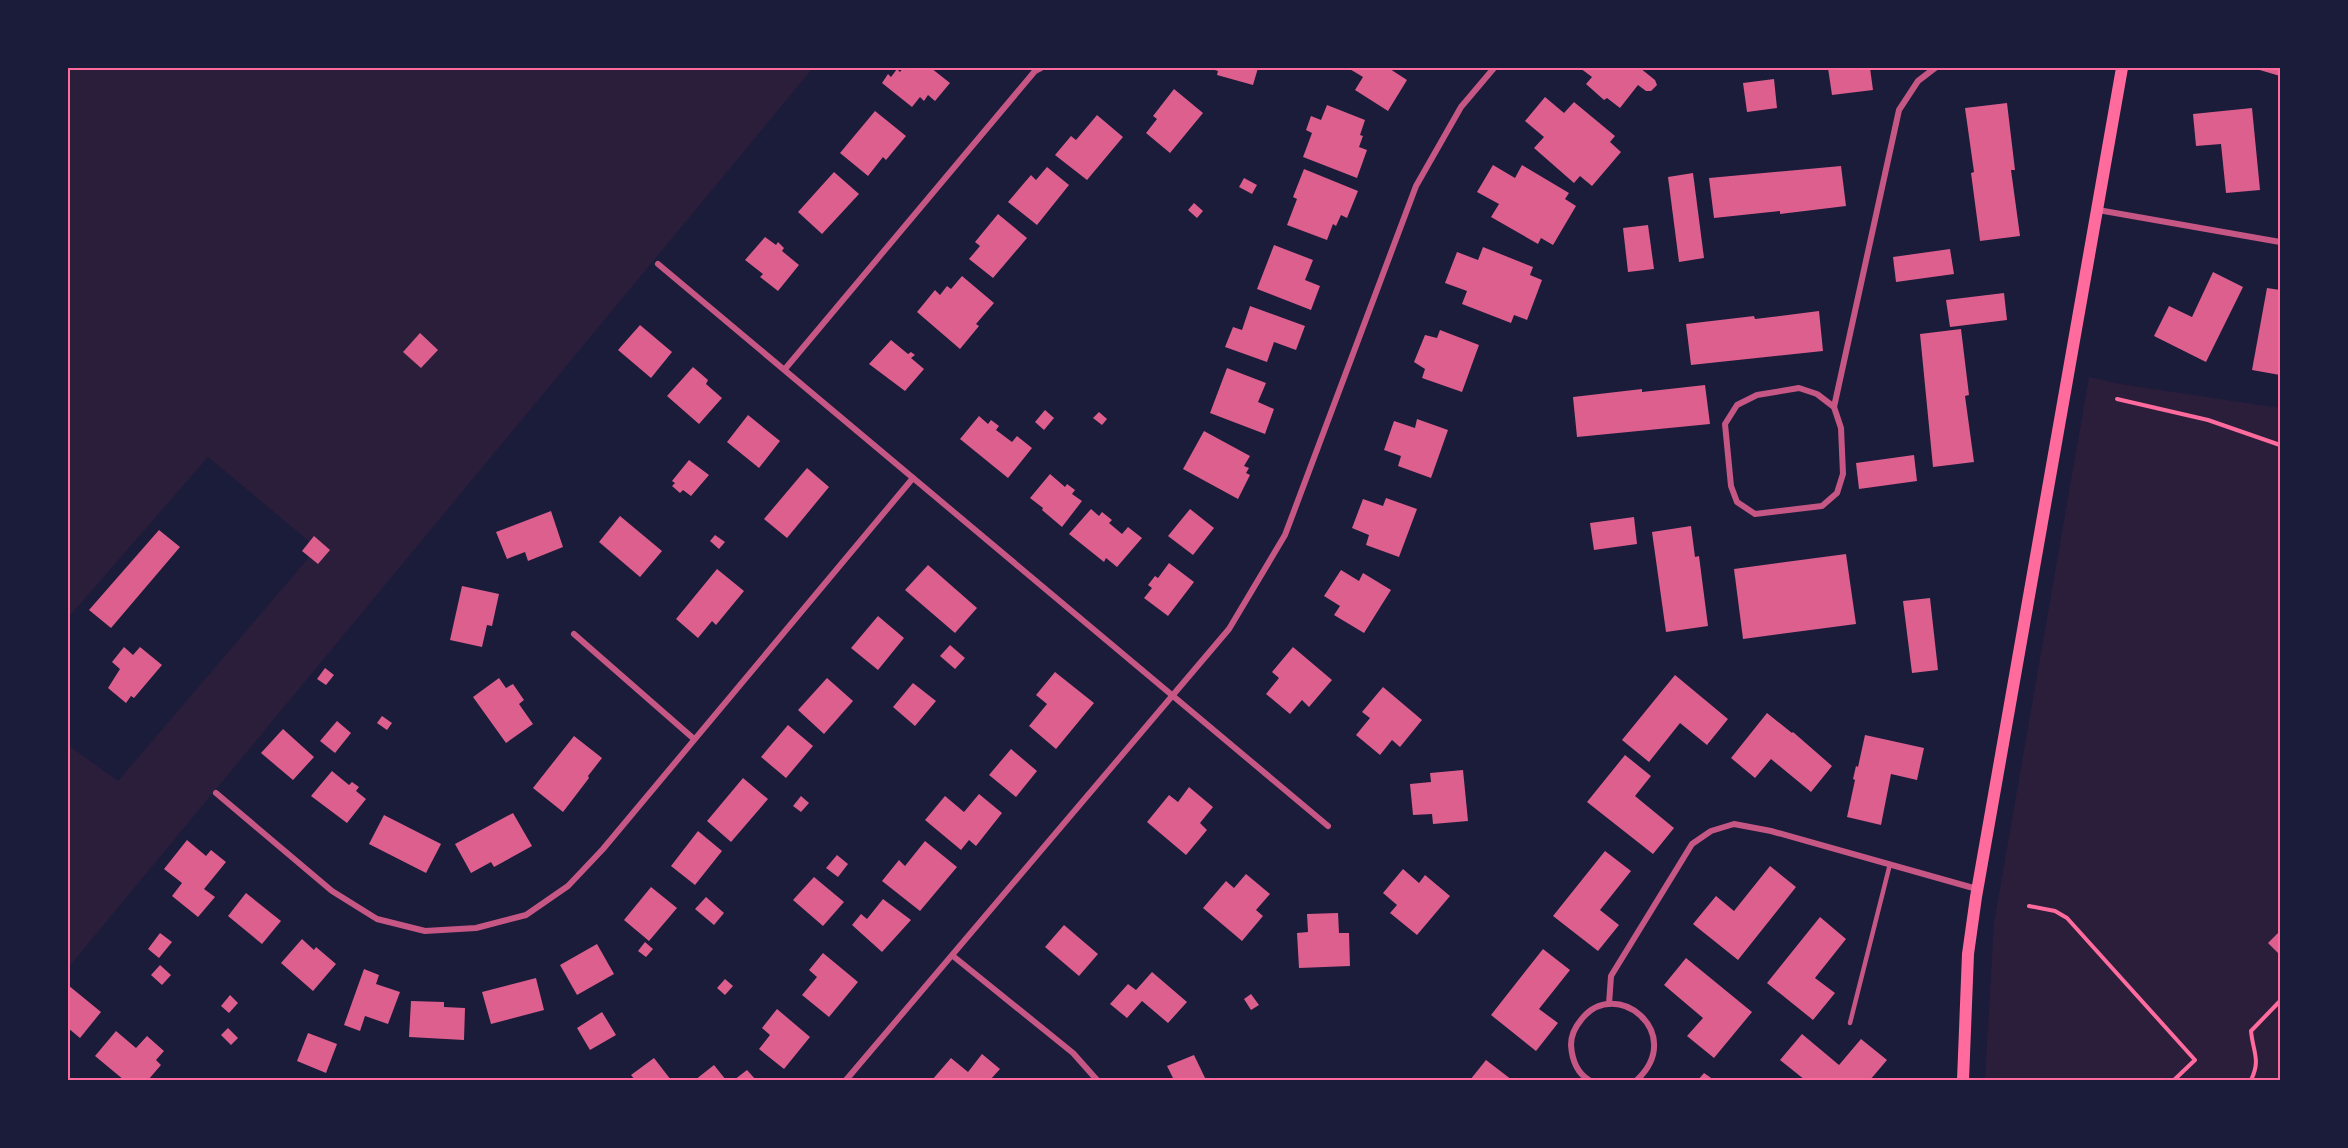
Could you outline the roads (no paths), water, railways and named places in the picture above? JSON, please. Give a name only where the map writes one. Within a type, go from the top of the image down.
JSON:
[{"type":"main road","points":[[1963,1080],[1968,954],[1977,889],[2122,68]]},
{"type":"street","points":[[785,369],[1035,71],[1041,68]]},
{"type":"street","points":[[846,1080],[1229,629],[1285,535],[1416,186],[1461,107],[1494,68]]},
{"type":"street","points":[[1834,407],[1817,394],[1799,388],[1757,395],[1737,405],[1725,424],[1731,486],[1737,502],[1755,514],[1822,506],[1837,494],[1843,474],[1840,428],[1834,407],[1899,110],[1918,81],[1935,68]]},
{"type":"street","points":[[2097,210],[2280,242]]},
{"type":"street","points":[[658,264],[1328,826]]},
{"type":"street","points":[[216,793],[332,891],[377,919],[425,931],[476,928],[526,915],[568,886],[603,849],[913,478]]},
{"type":"street","points":[[574,634],[694,739]]},
{"type":"street","points":[[1609,1004],[1611,976],[1692,844],[1711,831],[1734,824],[1771,831],[1977,889]]},
{"type":"street","points":[[953,956],[1073,1053],[1097,1080]]},
{"type":"street","points":[[1589,1080],[1576,1067],[1571,1054],[1571,1040],[1575,1027],[1584,1015],[1595,1007],[1609,1004],[1623,1005],[1636,1010],[1653,1032],[1655,1045],[1653,1059],[1647,1072],[1637,1080]]},
{"type":"lane","points":[[1850,1023],[1890,864]]}]
